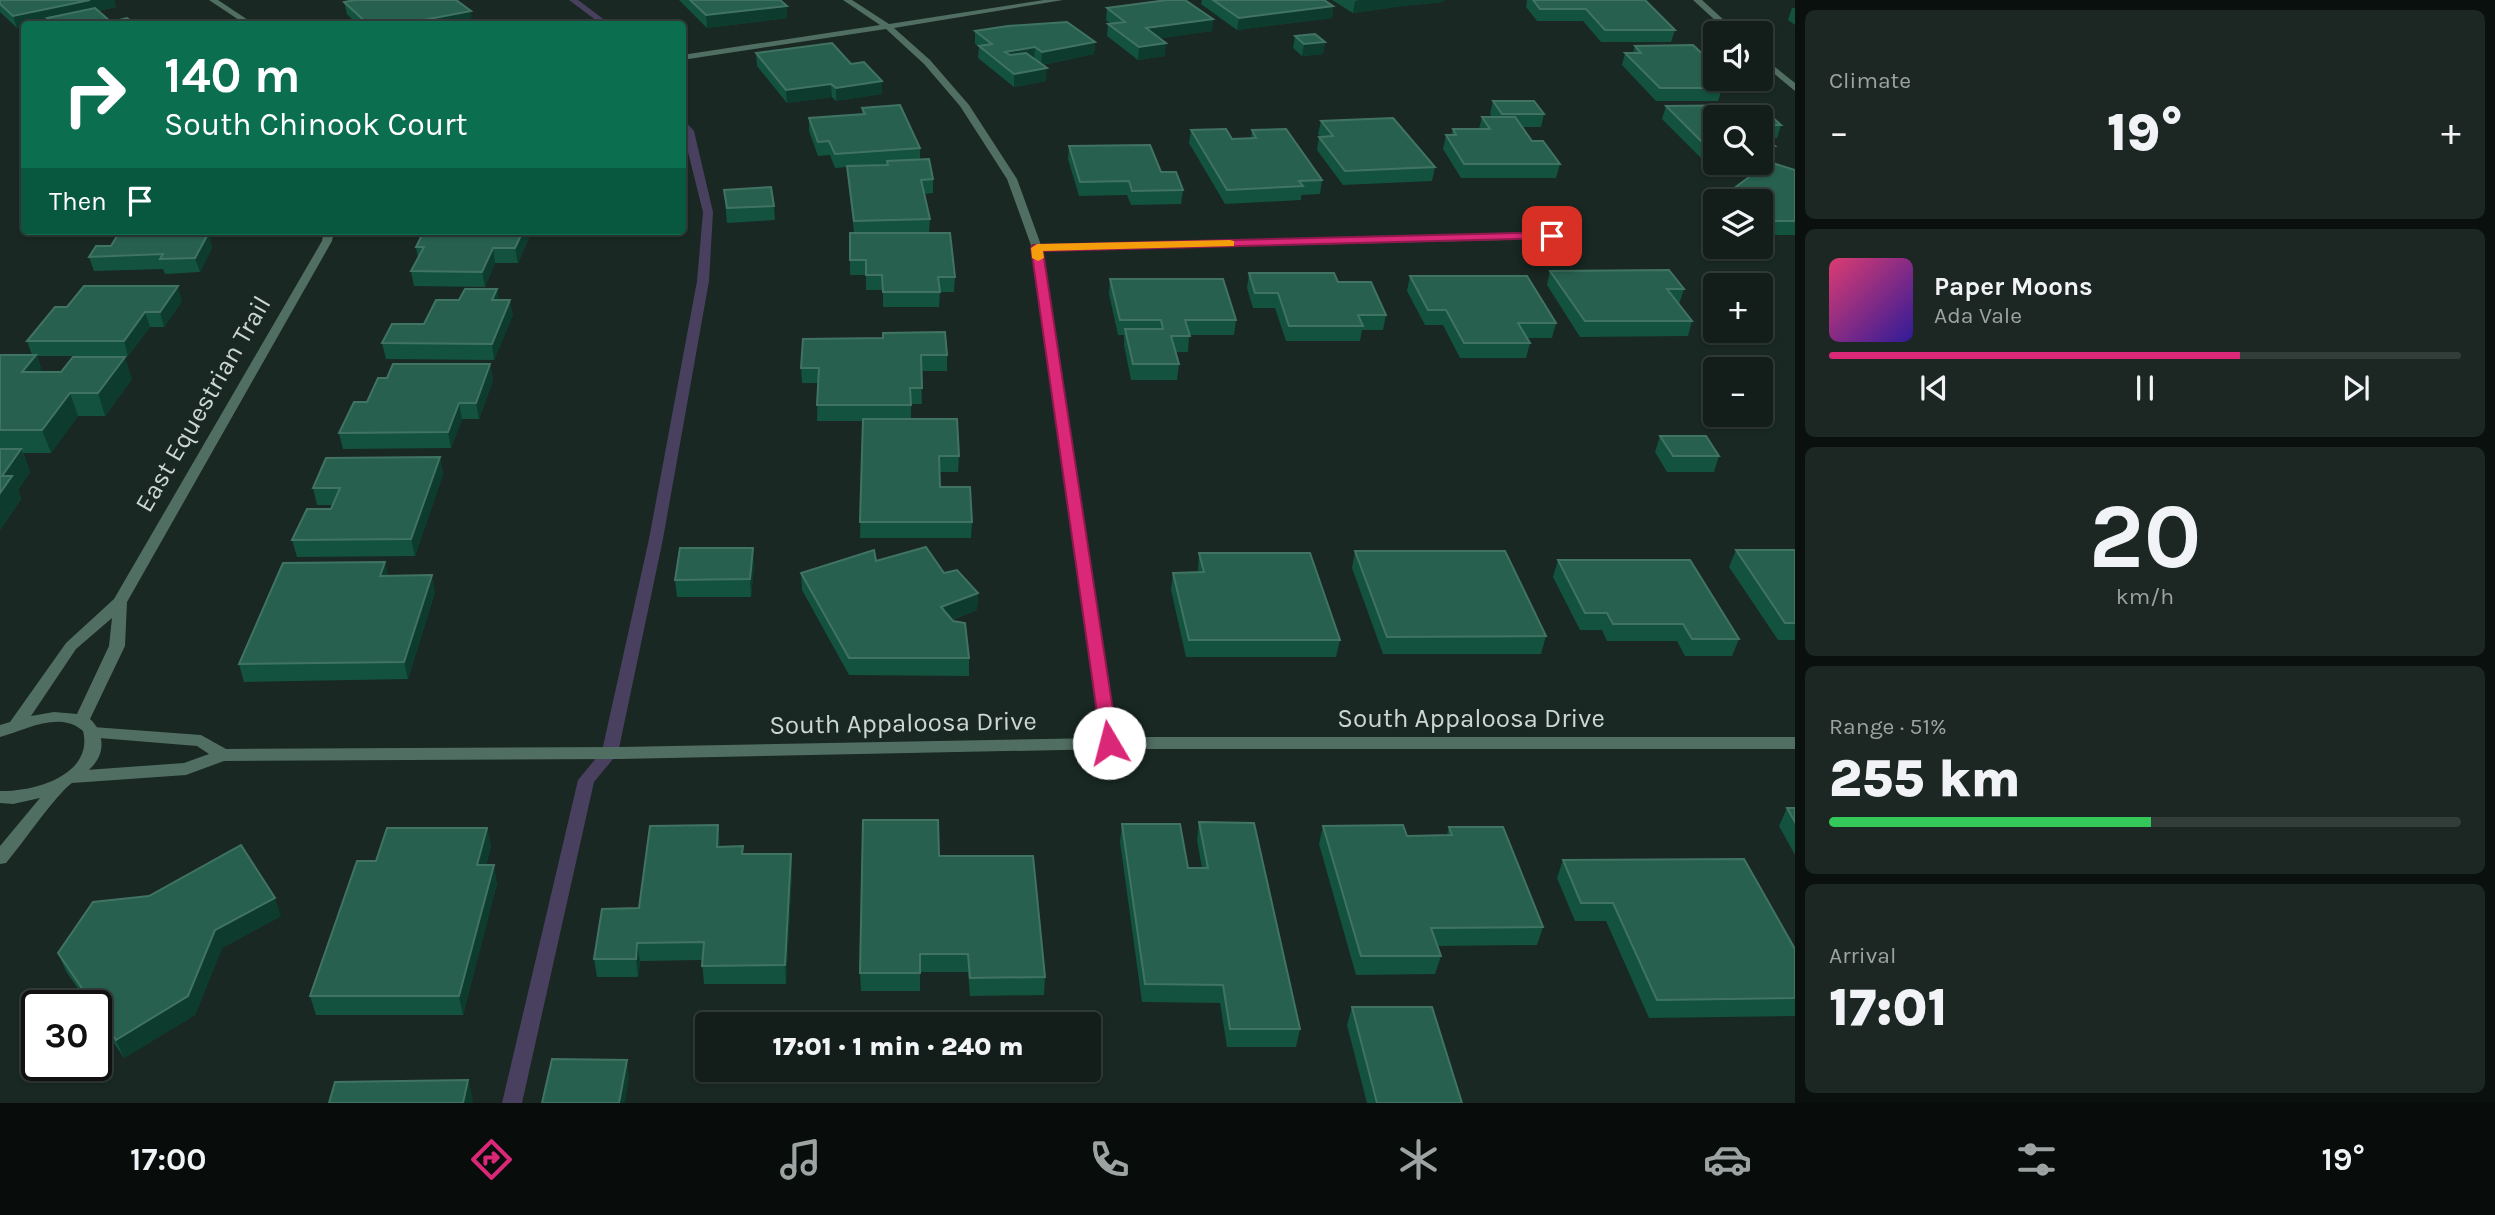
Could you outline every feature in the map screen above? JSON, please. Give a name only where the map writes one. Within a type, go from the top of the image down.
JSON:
[{"type":"street","points":[[213,0],[245,21]]},
{"type":"street","points":[[847,0],[888,27],[928,62],[964,105],[1012,179],[1037,248],[1109,743]]},
{"type":"street","points":[[686,57],[1059,0]]},
{"type":"street","points":[[1697,0],[1721,21]]},
{"type":"street","points":[[1773,69],[1795,88]]},
{"type":"street","name":"East Equestrian Trail","points":[[16,724],[71,646],[120,602],[328,235]]},
{"type":"street","points":[[1037,248],[1552,236]]},
{"type":"street","name":"East Equestrian Trail","points":[[66,780],[91,754],[95,743],[87,727],[117,646],[120,602]]},
{"type":"street","name":"South Appaloosa Drive","points":[[16,724],[52,716],[87,727],[201,741],[223,755]]},
{"type":"street","points":[[0,732],[16,724]]},
{"type":"street","name":"South Appaloosa Drive","points":[[66,780],[186,769],[223,755],[620,753],[1109,743],[1795,743]]},
{"type":"street","points":[[0,797],[24,797],[66,780]]},
{"type":"street","points":[[0,858],[66,780]]},
{"type":"building","points":[[0,0],[90,0],[13,16],[0,4]]},
{"type":"building","points":[[456,0],[471,11],[419,21],[365,21],[344,2]]},
{"type":"building","points":[[690,0],[780,0],[787,6],[706,15]]},
{"type":"building","points":[[1185,0],[1213,19],[1146,28],[1166,43],[1139,47],[1108,24],[1125,22],[1107,8]]},
{"type":"building","points":[[1213,0],[1324,0],[1333,6],[1239,18]]},
{"type":"building","points":[[1533,0],[1645,0],[1675,30],[1605,30],[1586,9],[1540,9]]},
{"type":"building","points":[[95,8],[110,21],[50,21],[47,18]]},
{"type":"building","points":[[1067,22],[1095,42],[1042,52],[1035,47],[1005,52],[1010,55],[1026,53],[1047,68],[1014,74],[979,46],[992,44],[975,31],[1008,26]]},
{"type":"building","points":[[1315,34],[1325,42],[1304,44],[1295,36]]},
{"type":"building","points":[[832,43],[851,64],[864,62],[882,81],[836,88],[831,84],[786,90],[756,53]]},
{"type":"building","points":[[1693,45],[1703,55],[1703,88],[1660,88],[1625,53],[1641,53],[1635,46]]},
{"type":"building","points":[[1493,101],[1534,101],[1544,114],[1502,114]]},
{"type":"building","points":[[900,105],[920,148],[835,154],[829,141],[818,142],[809,118],[865,114],[862,108]]},
{"type":"building","points":[[1666,106],[1703,106],[1703,143]]},
{"type":"building","points":[[1482,117],[1515,117],[1532,141],[1543,141],[1560,164],[1464,164],[1446,135],[1456,135],[1453,129],[1490,129]]},
{"type":"building","points":[[1393,118],[1435,167],[1345,171],[1319,137],[1333,136],[1321,121]]},
{"type":"building","points":[[1226,129],[1232,139],[1256,138],[1252,130],[1286,129],[1322,180],[1299,181],[1303,186],[1227,190],[1191,130]]},
{"type":"building","points":[[1150,145],[1161,172],[1176,172],[1183,190],[1132,191],[1129,181],[1080,182],[1069,146]]},
{"type":"building","points":[[929,159],[933,179],[921,180],[930,219],[854,221],[847,166],[888,165],[887,161]]},
{"type":"building","points":[[1773,163],[1795,170],[1795,221],[1773,221],[1773,189],[1733,189],[1752,175],[1773,175]]},
{"type":"building","points":[[771,187],[774,206],[727,208],[724,190]]},
{"type":"building","points":[[850,233],[950,233],[955,277],[938,277],[940,292],[883,292],[882,275],[866,275],[866,260],[850,260]]},
{"type":"building","points":[[118,235],[207,235],[195,258],[160,259],[163,254],[89,257],[96,246],[111,246]]},
{"type":"building","points":[[422,235],[521,235],[515,248],[493,248],[482,272],[411,271],[424,247],[416,247]]},
{"type":"building","points":[[1669,270],[1684,289],[1667,289],[1692,321],[1585,321],[1550,271]]},
{"type":"building","points":[[1249,273],[1334,273],[1338,282],[1371,282],[1386,315],[1358,315],[1363,326],[1289,326],[1278,293],[1255,293]]},
{"type":"building","points":[[1410,276],[1527,276],[1556,323],[1518,323],[1530,343],[1464,343],[1446,310],[1428,310]]},
{"type":"building","points":[[1110,279],[1223,279],[1236,320],[1185,320],[1190,336],[1171,336],[1179,364],[1133,364],[1125,329],[1163,329],[1161,320],[1120,320]]},
{"type":"building","points":[[84,286],[178,286],[160,312],[145,312],[124,341],[27,341],[55,307],[67,307]]},
{"type":"building","points":[[465,289],[497,289],[492,300],[510,300],[492,344],[382,343],[392,324],[424,324],[436,300],[459,300]]},
{"type":"building","points":[[945,332],[947,355],[921,355],[922,388],[910,388],[911,405],[817,405],[819,368],[801,368],[803,339],[883,338],[883,333]]},
{"type":"building","points":[[0,355],[36,355],[22,372],[61,372],[73,357],[125,357],[98,393],[70,393],[42,430],[0,430]]},
{"type":"building","points":[[393,364],[490,364],[476,403],[459,403],[448,432],[339,433],[354,402],[367,402],[378,378],[387,378]]},
{"type":"building","points":[[863,419],[957,419],[959,456],[939,456],[940,487],[970,487],[972,522],[860,522]]},
{"type":"building","points":[[1660,436],[1706,436],[1719,456],[1673,456]]},
{"type":"building","points":[[0,449],[21,449],[2,476],[12,476],[0,493]]},
{"type":"building","points":[[440,457],[411,539],[292,540],[307,509],[331,509],[340,488],[313,488],[326,458]]},
{"type":"building","points":[[926,547],[944,573],[957,570],[978,593],[941,607],[953,621],[965,623],[969,658],[849,658],[801,573],[874,550],[876,561]]},
{"type":"building","points":[[680,548],[753,548],[750,579],[675,580]]},
{"type":"building","points":[[1736,550],[1795,550],[1795,623],[1785,623]]},
{"type":"building","points":[[1355,551],[1505,551],[1546,636],[1387,637]]},
{"type":"building","points":[[1199,553],[1310,553],[1340,640],[1189,640],[1173,573],[1204,572]]},
{"type":"building","points":[[1558,560],[1690,560],[1739,639],[1692,639],[1683,624],[1613,624],[1607,613],[1585,613]]},
{"type":"building","points":[[385,562],[380,576],[432,575],[404,662],[239,664],[283,563]]},
{"type":"building","points":[[1787,808],[1795,808],[1795,822]]},
{"type":"building","points":[[863,820],[938,820],[939,856],[1033,856],[1045,977],[970,978],[968,954],[920,954],[920,973],[860,973]]},
{"type":"building","points":[[1199,822],[1254,823],[1300,1029],[1230,1029],[1223,985],[1145,984],[1122,824],[1180,824],[1188,868],[1208,868]]},
{"type":"building","points":[[718,825],[717,847],[743,846],[742,854],[791,854],[785,965],[702,966],[704,942],[637,943],[636,959],[594,959],[602,909],[639,908],[650,826]]},
{"type":"building","points":[[1403,825],[1407,836],[1452,835],[1449,827],[1503,827],[1543,927],[1431,928],[1441,956],[1361,956],[1323,826]]},
{"type":"building","points":[[387,828],[487,828],[477,865],[494,865],[459,996],[310,996],[357,861],[376,861]]},
{"type":"building","points":[[241,845],[275,898],[215,930],[188,996],[116,1040],[112,1034],[112,990],[83,990],[58,953],[93,902],[149,896]]},
{"type":"building","points":[[1744,859],[1795,949],[1795,998],[1657,1000],[1613,903],[1581,903],[1563,860]]},
{"type":"building","points":[[1352,1007],[1432,1007],[1462,1103],[1377,1103]]},
{"type":"building","points":[[552,1059],[627,1060],[619,1103],[542,1103]]},
{"type":"building","points":[[468,1080],[463,1103],[329,1103],[335,1082]]},
{"type":"waterway","points":[[573,0],[602,21]]},
{"type":"waterway","points":[[512,1103],[586,780],[610,753],[656,539],[703,281],[708,212],[686,127]]},
{"type":"slow traffic","points":[[1038,258],[1037,248],[1230,243]]},
{"type":"route","points":[[1109,743],[1037,248],[1552,236]]}]
